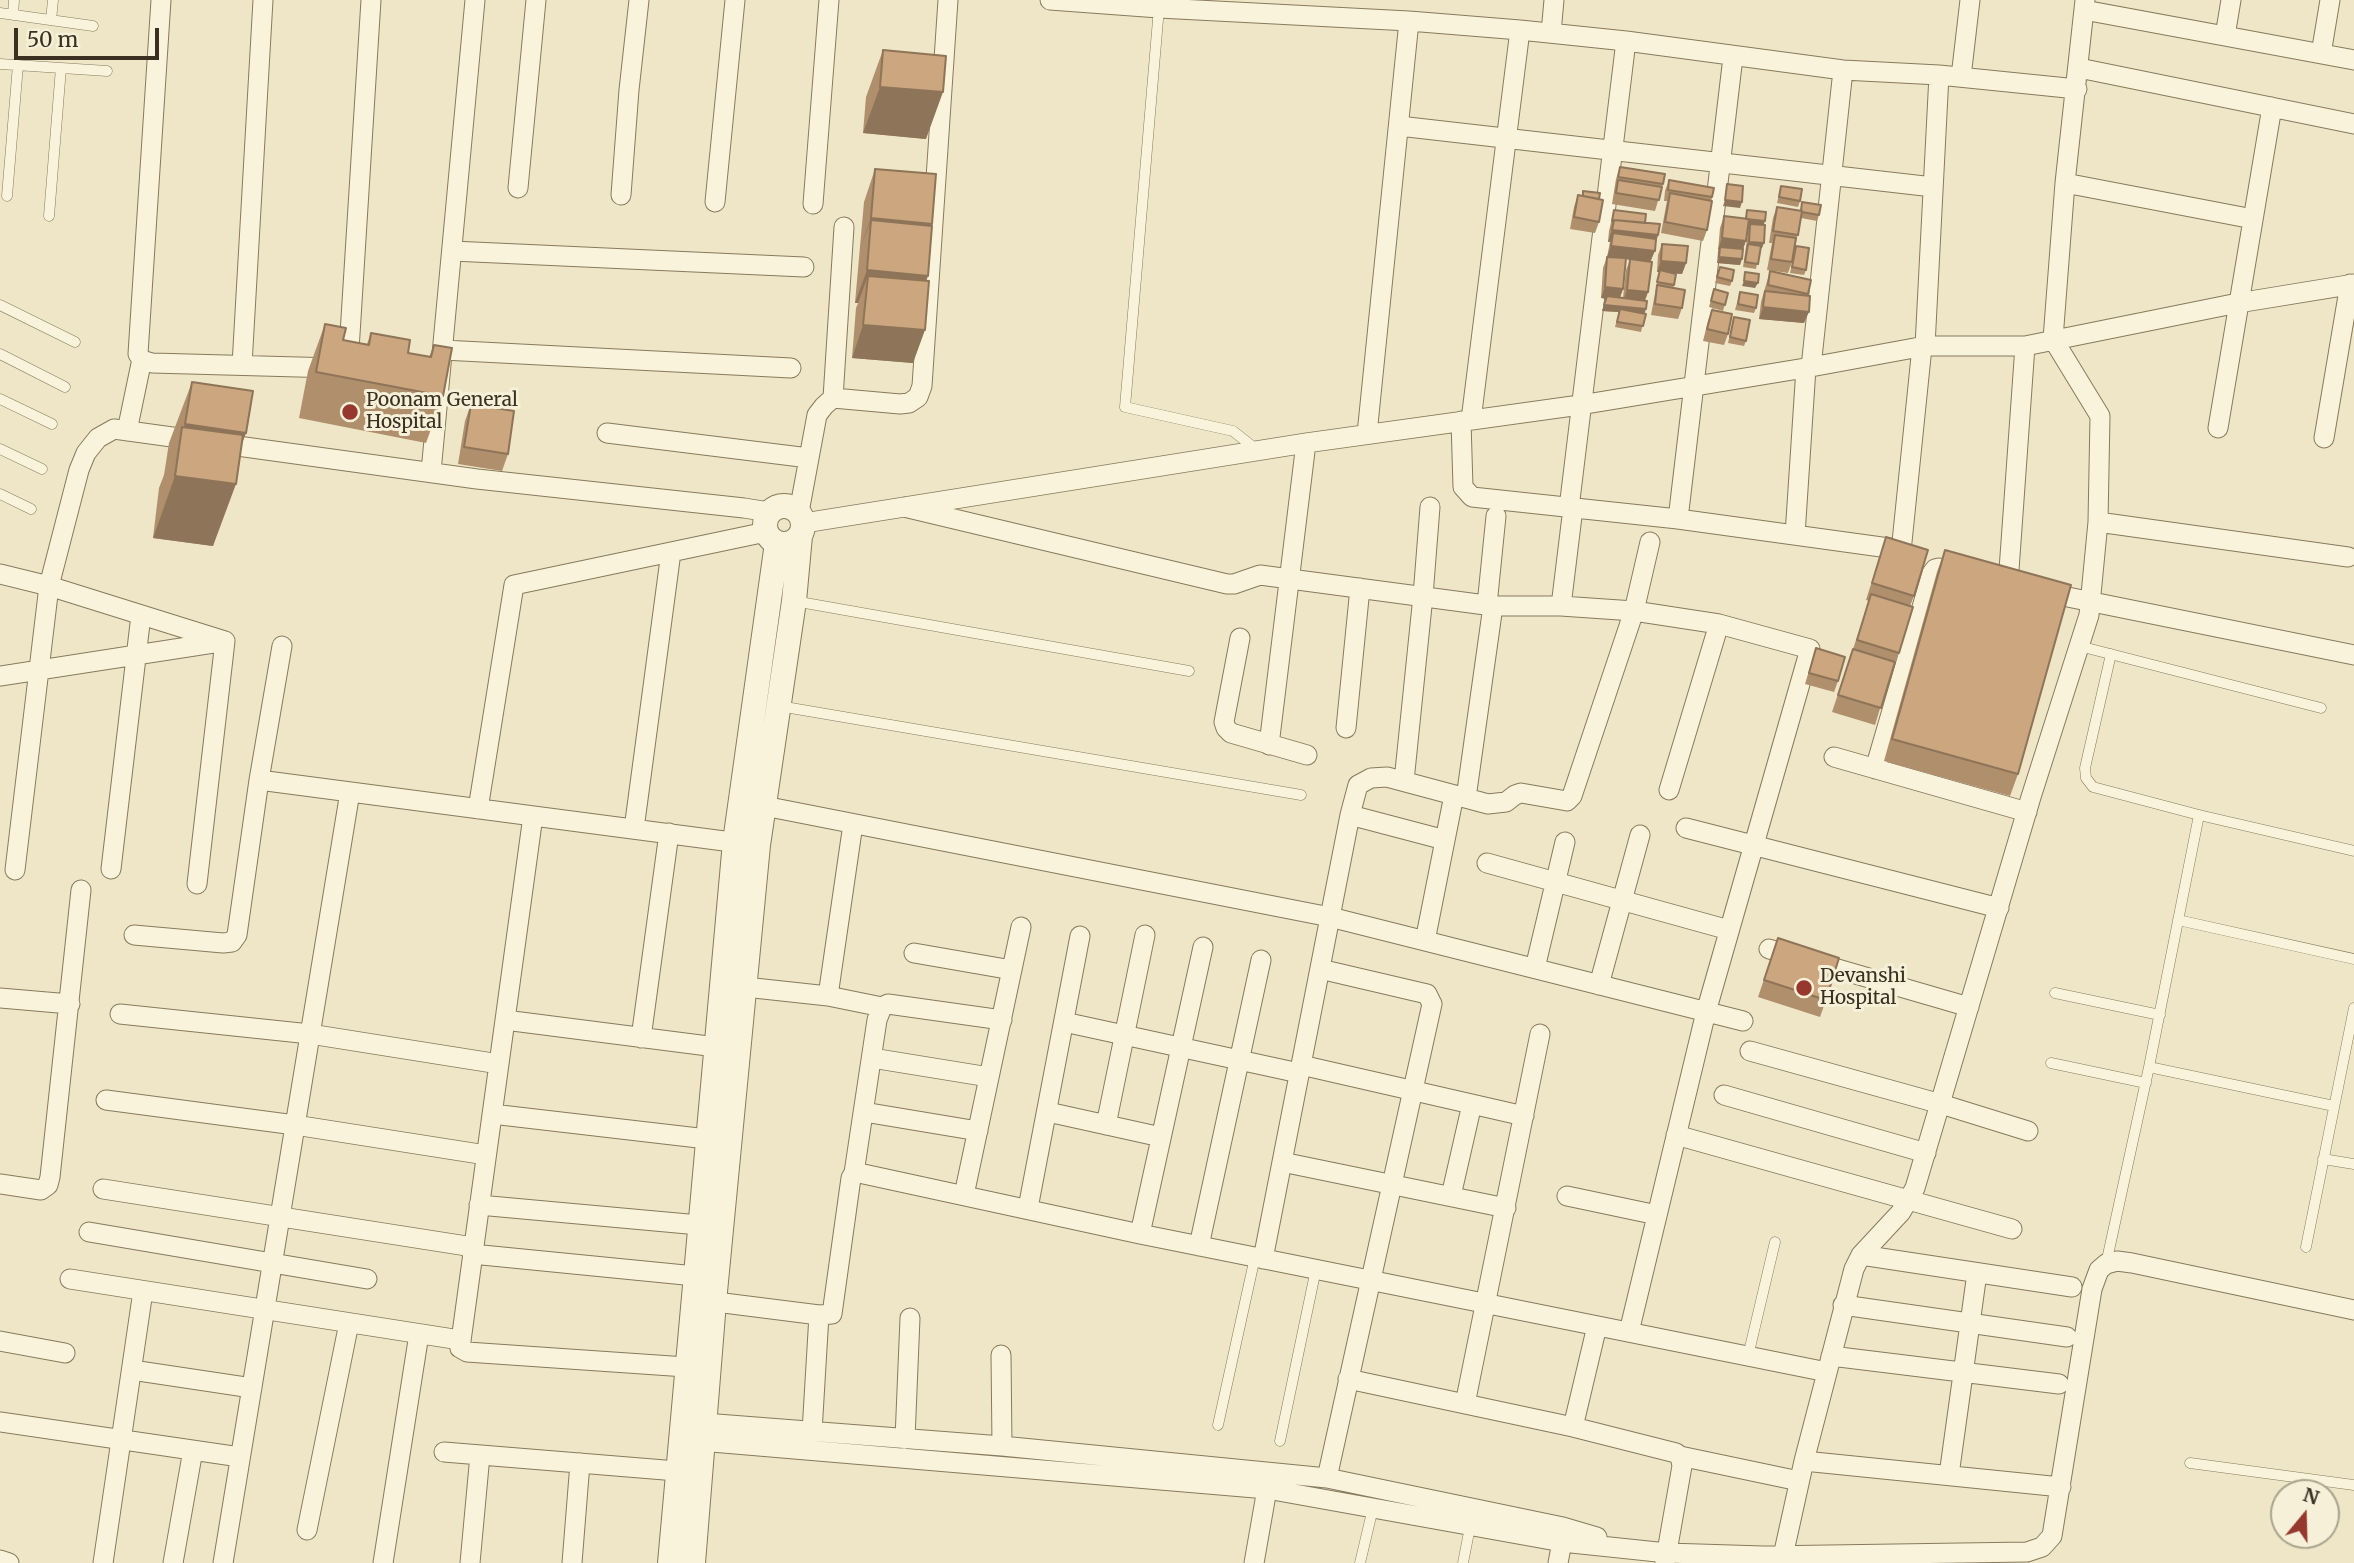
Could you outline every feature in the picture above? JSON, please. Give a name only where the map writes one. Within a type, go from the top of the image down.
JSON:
[{"type":"street","points":[[161,0],[138,354],[152,363],[354,369],[372,0]]},
{"type":"street","points":[[242,365],[263,0]]},
{"type":"street","points":[[432,472],[434,371],[443,350],[475,0]]},
{"type":"street","points":[[518,188],[536,0]]},
{"type":"street","points":[[621,195],[639,0]]},
{"type":"street","points":[[715,202],[735,0]]},
{"type":"street","points":[[813,204],[829,0]]},
{"type":"street","points":[[833,398],[909,403],[918,397],[922,386],[947,0]]},
{"type":"street","points":[[1050,0],[1520,30],[1626,41],[1843,70],[1939,75],[2077,89]]},
{"type":"street","points":[[1551,33],[1554,0]]},
{"type":"street","points":[[1961,77],[1970,0]]},
{"type":"street","points":[[2225,36],[2231,0]]},
{"type":"street","points":[[2321,54],[2330,0]]},
{"type":"street","points":[[1770,1558],[1799,1481],[1854,1269],[1861,1255],[1910,1200],[1926,1153],[2027,812],[2089,615],[2098,522],[2100,416],[2053,339],[2065,183],[2085,5],[2354,61]]},
{"type":"street","points":[[1367,435],[1409,21]]},
{"type":"street","points":[[1520,30],[1466,421],[1463,487],[1466,492],[1479,498],[1678,519],[1896,549],[1901,546],[1924,346],[1939,75]]},
{"type":"street","points":[[1561,606],[1580,405],[1626,41]]},
{"type":"street","points":[[1678,519],[1733,57]]},
{"type":"street","points":[[2079,68],[2354,124]]},
{"type":"street","points":[[1795,535],[1808,368],[1843,70]]},
{"type":"street","points":[[2218,428],[2272,107]]},
{"type":"street","points":[[1399,126],[1933,187]]},
{"type":"street","points":[[2065,183],[2253,219]]},
{"type":"street","points":[[693,1563],[693,1431],[701,1292],[746,844],[786,526],[809,458],[817,415],[833,398],[844,227]]},
{"type":"street","points":[[452,251],[804,267]]},
{"type":"street","points":[[478,808],[514,585],[786,526],[1306,443],[1580,405],[1924,346],[2025,346],[2238,303],[2352,284],[2325,438]]},
{"type":"street","points":[[2008,584],[2025,346]]},
{"type":"street","points":[[443,350],[791,368]]},
{"type":"street","points":[[127,431],[142,359]]},
{"type":"street","points":[[15,870],[49,586],[79,470],[86,453],[97,438],[114,429],[432,472],[786,526]]},
{"type":"street","points":[[607,433],[809,458]]},
{"type":"street","points":[[1269,745],[1306,443]]},
{"type":"street","points":[[904,507],[1227,584],[1260,575],[1490,605],[1634,611],[1719,624],[1817,651],[1754,845],[1706,1012],[1629,1332]]},
{"type":"street","points":[[1404,781],[1430,507]]},
{"type":"street","points":[[1425,941],[1445,840],[1460,797],[1490,605],[1496,516]]},
{"type":"street","points":[[2098,522],[2348,557]]},
{"type":"street","points":[[746,844],[764,806],[794,601],[786,526]]},
{"type":"street","points":[[1259,1258],[1282,1162],[1358,785],[1363,780],[1387,777],[1498,805],[1521,793],[1567,801],[1572,796],[1634,611],[1650,542]]},
{"type":"street","points":[[634,829],[671,552]]},
{"type":"street","points":[[1875,769],[1896,676],[1935,569],[1939,568],[2090,602],[2354,655]]},
{"type":"street","points":[[0,574],[49,586],[225,641]]},
{"type":"street","points":[[1346,729],[1360,588]]},
{"type":"street","points":[[111,869],[135,655],[142,615]]},
{"type":"street","points":[[1669,790],[1719,624]]},
{"type":"street","points":[[1240,638],[1224,722],[1231,733],[1307,755]]},
{"type":"street","points":[[0,676],[225,641]]},
{"type":"street","points":[[197,884],[225,641]]},
{"type":"street","points":[[134,934],[232,942],[237,935],[259,780],[282,646]]},
{"type":"street","points":[[1833,757],[2027,812]]},
{"type":"street","points":[[259,780],[746,844]]},
{"type":"street","points":[[223,1563],[350,792]]},
{"type":"street","points":[[764,806],[1330,917],[1743,1021]]},
{"type":"street","points":[[1350,815],[1445,840]]},
{"type":"street","points":[[533,816],[460,1348],[467,1352],[686,1367]]},
{"type":"street","points":[[828,996],[853,824]]},
{"type":"street","points":[[1686,828],[1999,908]]},
{"type":"street","points":[[641,1038],[669,833]]},
{"type":"street","points":[[1599,985],[1640,835]]},
{"type":"street","points":[[1535,968],[1565,842]]},
{"type":"street","points":[[1487,863],[1729,930]]},
{"type":"street","points":[[0,1184],[41,1190],[48,1185],[81,890]]},
{"type":"street","points":[[964,1195],[1021,927]]},
{"type":"street","points":[[1106,1125],[1145,935]]},
{"type":"street","points":[[1028,1208],[1080,936]]},
{"type":"street","points":[[1140,1234],[1203,947]]},
{"type":"street","points":[[1769,949],[1969,1007]]},
{"type":"street","points":[[914,953],[1012,970]]},
{"type":"street","points":[[1199,1245],[1261,960]]},
{"type":"street","points":[[1320,969],[1427,994],[1432,1003],[1326,1478]]},
{"type":"street","points":[[733,986],[828,996],[882,1007],[888,1004],[1002,1020]]},
{"type":"street","points":[[670,1563],[677,1471],[693,1431],[686,1367],[701,1292],[699,1225],[716,1047],[733,986]]},
{"type":"street","points":[[0,998],[70,1004]]},
{"type":"street","points":[[103,1189],[280,1215],[819,1315],[832,1314],[851,1178],[854,1173],[877,1020],[882,1007]]},
{"type":"street","points":[[120,1014],[310,1034],[499,1063]]},
{"type":"street","points":[[505,1020],[716,1047]]},
{"type":"street","points":[[1064,1022],[1239,1060],[1413,1091],[1524,1116]]},
{"type":"street","points":[[1465,1404],[1540,1034]]},
{"type":"street","points":[[1750,1051],[2028,1131]]},
{"type":"street","points":[[872,1058],[989,1077]]},
{"type":"street","points":[[1724,1095],[1926,1153]]},
{"type":"street","points":[[106,1100],[295,1125],[486,1155]]},
{"type":"street","points":[[1451,1196],[1472,1104]]},
{"type":"street","points":[[864,1112],[978,1131]]},
{"type":"street","points":[[1048,1112],[1161,1137]]},
{"type":"street","points":[[492,1114],[707,1139]]},
{"type":"street","points":[[1676,1135],[2012,1229]]},
{"type":"street","points":[[1282,1162],[1506,1208]]},
{"type":"street","points":[[854,1173],[1140,1234],[1748,1356],[1963,1373],[2059,1384]]},
{"type":"street","points":[[1567,1196],[1657,1215]]},
{"type":"street","points":[[479,1205],[699,1225]]},
{"type":"street","points":[[89,1232],[367,1279]]},
{"type":"street","points":[[1861,1255],[2072,1287]]},
{"type":"street","points":[[693,1431],[812,1432],[1002,1446],[1326,1478],[1563,1527],[1666,1558],[1856,1558],[2027,1552],[2042,1547],[2052,1536],[2092,1289],[2099,1270],[2106,1264],[2118,1261],[2132,1263],[2354,1310]]},
{"type":"street","points":[[1949,1475],[1977,1273]]},
{"type":"street","points":[[70,1279],[460,1340]]},
{"type":"street","points":[[103,1563],[143,1291]]},
{"type":"street","points":[[1843,1305],[2067,1337]]},
{"type":"street","points":[[812,1432],[819,1315]]},
{"type":"street","points":[[905,1439],[910,1318]]},
{"type":"street","points":[[307,1530],[349,1323]]},
{"type":"street","points":[[1573,1427],[1597,1326]]},
{"type":"street","points":[[383,1563],[419,1334]]},
{"type":"street","points":[[0,1340],[65,1353]]},
{"type":"street","points":[[1001,1355],[1002,1446]]},
{"type":"street","points":[[132,1370],[252,1388]]},
{"type":"street","points":[[1348,1379],[1573,1427],[1676,1452],[1681,1456],[1799,1481]]},
{"type":"street","points":[[0,1422],[240,1457]]},
{"type":"street","points":[[693,1431],[1266,1489],[1562,1542],[1635,1548]]},
{"type":"street","points":[[173,1563],[193,1450]]},
{"type":"street","points":[[444,1452],[677,1471]]},
{"type":"street","points":[[470,1563],[480,1455]]},
{"type":"street","points":[[1666,1558],[1682,1466],[1681,1456]]},
{"type":"street","points":[[1804,1461],[2061,1487]]},
{"type":"street","points":[[572,1563],[580,1463]]},
{"type":"street","points":[[1254,1563],[1266,1489]]},
{"type":"street","points":[[1558,1563],[1562,1542]]},
{"type":"street","points":[[0,1560],[9,1563]]},
{"type":"lane","points":[[13,15],[14,0]]},
{"type":"lane","points":[[51,20],[53,0]]},
{"type":"lane","points":[[1149,5],[1125,407],[1233,431],[1258,451]]},
{"type":"lane","points":[[0,13],[93,26]]},
{"type":"lane","points":[[0,64],[107,71]]},
{"type":"lane","points":[[7,196],[18,65]]},
{"type":"lane","points":[[49,216],[61,68]]},
{"type":"lane","points":[[0,305],[75,342]]},
{"type":"lane","points":[[0,354],[65,387]]},
{"type":"lane","points":[[0,399],[52,424]]},
{"type":"lane","points":[[0,449],[42,469]]},
{"type":"lane","points":[[0,494],[31,509]]},
{"type":"lane","points":[[794,601],[1188,671]]},
{"type":"lane","points":[[2079,646],[2321,708]]},
{"type":"lane","points":[[2111,654],[2085,768],[2086,778],[2093,787],[2354,851]]},
{"type":"lane","points":[[778,706],[1301,795]]},
{"type":"lane","points":[[2106,1264],[2146,1083],[2199,815]]},
{"type":"lane","points":[[2178,920],[2354,959]]},
{"type":"lane","points":[[2055,993],[2160,1015]]},
{"type":"lane","points":[[2305,1247],[2354,1009]]},
{"type":"lane","points":[[2051,1063],[2146,1083]]},
{"type":"lane","points":[[2149,1067],[2334,1106]]},
{"type":"lane","points":[[2323,1158],[2354,1164]]},
{"type":"lane","points":[[1748,1356],[1774,1242]]},
{"type":"lane","points":[[1218,1425],[1259,1258]]},
{"type":"lane","points":[[1280,1441],[1316,1269]]},
{"type":"lane","points":[[2190,1463],[2354,1485]]},
{"type":"lane","points":[[1360,1563],[1373,1508]]},
{"type":"lane","points":[[1463,1563],[1470,1527]]},
{"type":"building","points":[[883,50],[946,56],[943,92],[880,87]]},
{"type":"building","points":[[1620,167],[1665,174],[1663,184],[1618,177]]},
{"type":"building","points":[[875,169],[936,174],[932,224],[871,218]]},
{"type":"building","points":[[1618,180],[1662,187],[1659,200],[1616,193]]},
{"type":"building","points":[[1669,180],[1714,188],[1712,197],[1668,190]]},
{"type":"building","points":[[1727,184],[1743,186],[1742,202],[1725,200]]},
{"type":"building","points":[[1781,186],[1802,189],[1800,201],[1779,197]]},
{"type":"building","points":[[1583,191],[1600,193],[1599,199],[1583,196]]},
{"type":"building","points":[[1670,193],[1712,201],[1707,230],[1665,222]]},
{"type":"building","points":[[1578,195],[1603,200],[1599,222],[1574,217]]},
{"type":"building","points":[[1802,202],[1821,205],[1819,215],[1802,212]]},
{"type":"building","points":[[1777,207],[1802,211],[1798,235],[1773,231]]},
{"type":"building","points":[[1614,210],[1646,214],[1645,223],[1612,221]]},
{"type":"building","points":[[1747,210],[1766,212],[1765,221],[1746,219]]},
{"type":"building","points":[[1724,216],[1749,219],[1746,241],[1722,238]]},
{"type":"building","points":[[871,220],[932,226],[928,276],[867,270]]},
{"type":"building","points":[[1614,220],[1660,224],[1658,235],[1612,230]]},
{"type":"building","points":[[1750,224],[1765,225],[1764,243],[1749,242]]},
{"type":"building","points":[[1613,233],[1656,239],[1655,251],[1611,246]]},
{"type":"building","points":[[1775,235],[1796,238],[1792,262],[1771,259]]},
{"type":"building","points":[[1662,244],[1688,246],[1686,263],[1661,261]]},
{"type":"building","points":[[1748,244],[1761,246],[1758,264],[1745,262]]},
{"type":"building","points":[[1796,246],[1809,248],[1806,270],[1792,267]]},
{"type":"building","points":[[1720,247],[1743,249],[1742,259],[1719,257]]},
{"type":"building","points":[[1607,257],[1626,258],[1623,289],[1605,287]]},
{"type":"building","points":[[1630,259],[1652,262],[1648,292],[1627,290]]},
{"type":"building","points":[[1720,267],[1734,270],[1732,281],[1717,277]]},
{"type":"building","points":[[1660,270],[1676,274],[1674,285],[1657,282]]},
{"type":"building","points":[[1770,271],[1811,280],[1808,294],[1768,285]]},
{"type":"building","points":[[1745,272],[1759,274],[1758,283],[1744,281]]},
{"type":"building","points":[[868,276],[929,281],[925,330],[863,325]]},
{"type":"building","points":[[1657,285],[1685,290],[1682,308],[1655,304]]},
{"type":"building","points":[[1714,289],[1728,293],[1725,305],[1711,301]]},
{"type":"building","points":[[1765,291],[1810,296],[1809,312],[1763,307]]},
{"type":"building","points":[[1740,292],[1758,295],[1756,308],[1738,304]]},
{"type":"building","points":[[1607,296],[1647,301],[1646,309],[1604,305]]},
{"type":"building","points":[[1620,309],[1646,314],[1643,326],[1617,322]]},
{"type":"building","points":[[1712,310],[1732,314],[1728,334],[1707,329]]},
{"type":"building","points":[[1734,317],[1750,320],[1746,341],[1730,337]]},
{"type":"building","points":[[325,324],[346,328],[343,340],[369,345],[371,333],[410,340],[408,353],[431,357],[434,345],[452,348],[443,396],[316,372]]},
{"type":"building","points":[[192,382],[253,391],[246,433],[185,424]]},
{"type":"building","points":[[471,404],[514,411],[508,454],[464,447]]},
{"type":"building","points":[[182,427],[243,435],[236,484],[175,476]]},
{"type":"building","points":[[1886,537],[1928,550],[1914,596],[1872,583]]},
{"type":"building","points":[[1945,550],[2071,585],[2018,774],[1892,739]]},
{"type":"building","points":[[1871,594],[1913,607],[1899,653],[1857,640]]},
{"type":"building","points":[[1816,648],[1845,657],[1838,681],[1809,673]]},
{"type":"building","points":[[1853,649],[1895,662],[1881,708],[1838,695]]},
{"type":"building","points":[[1778,938],[1839,958],[1826,1000],[1764,980]]},
{"type":"place","name":"Poonam General Hospital","points":[[350,412]]},
{"type":"place","name":"Devanshi Hospital","points":[[1804,988]]}]
